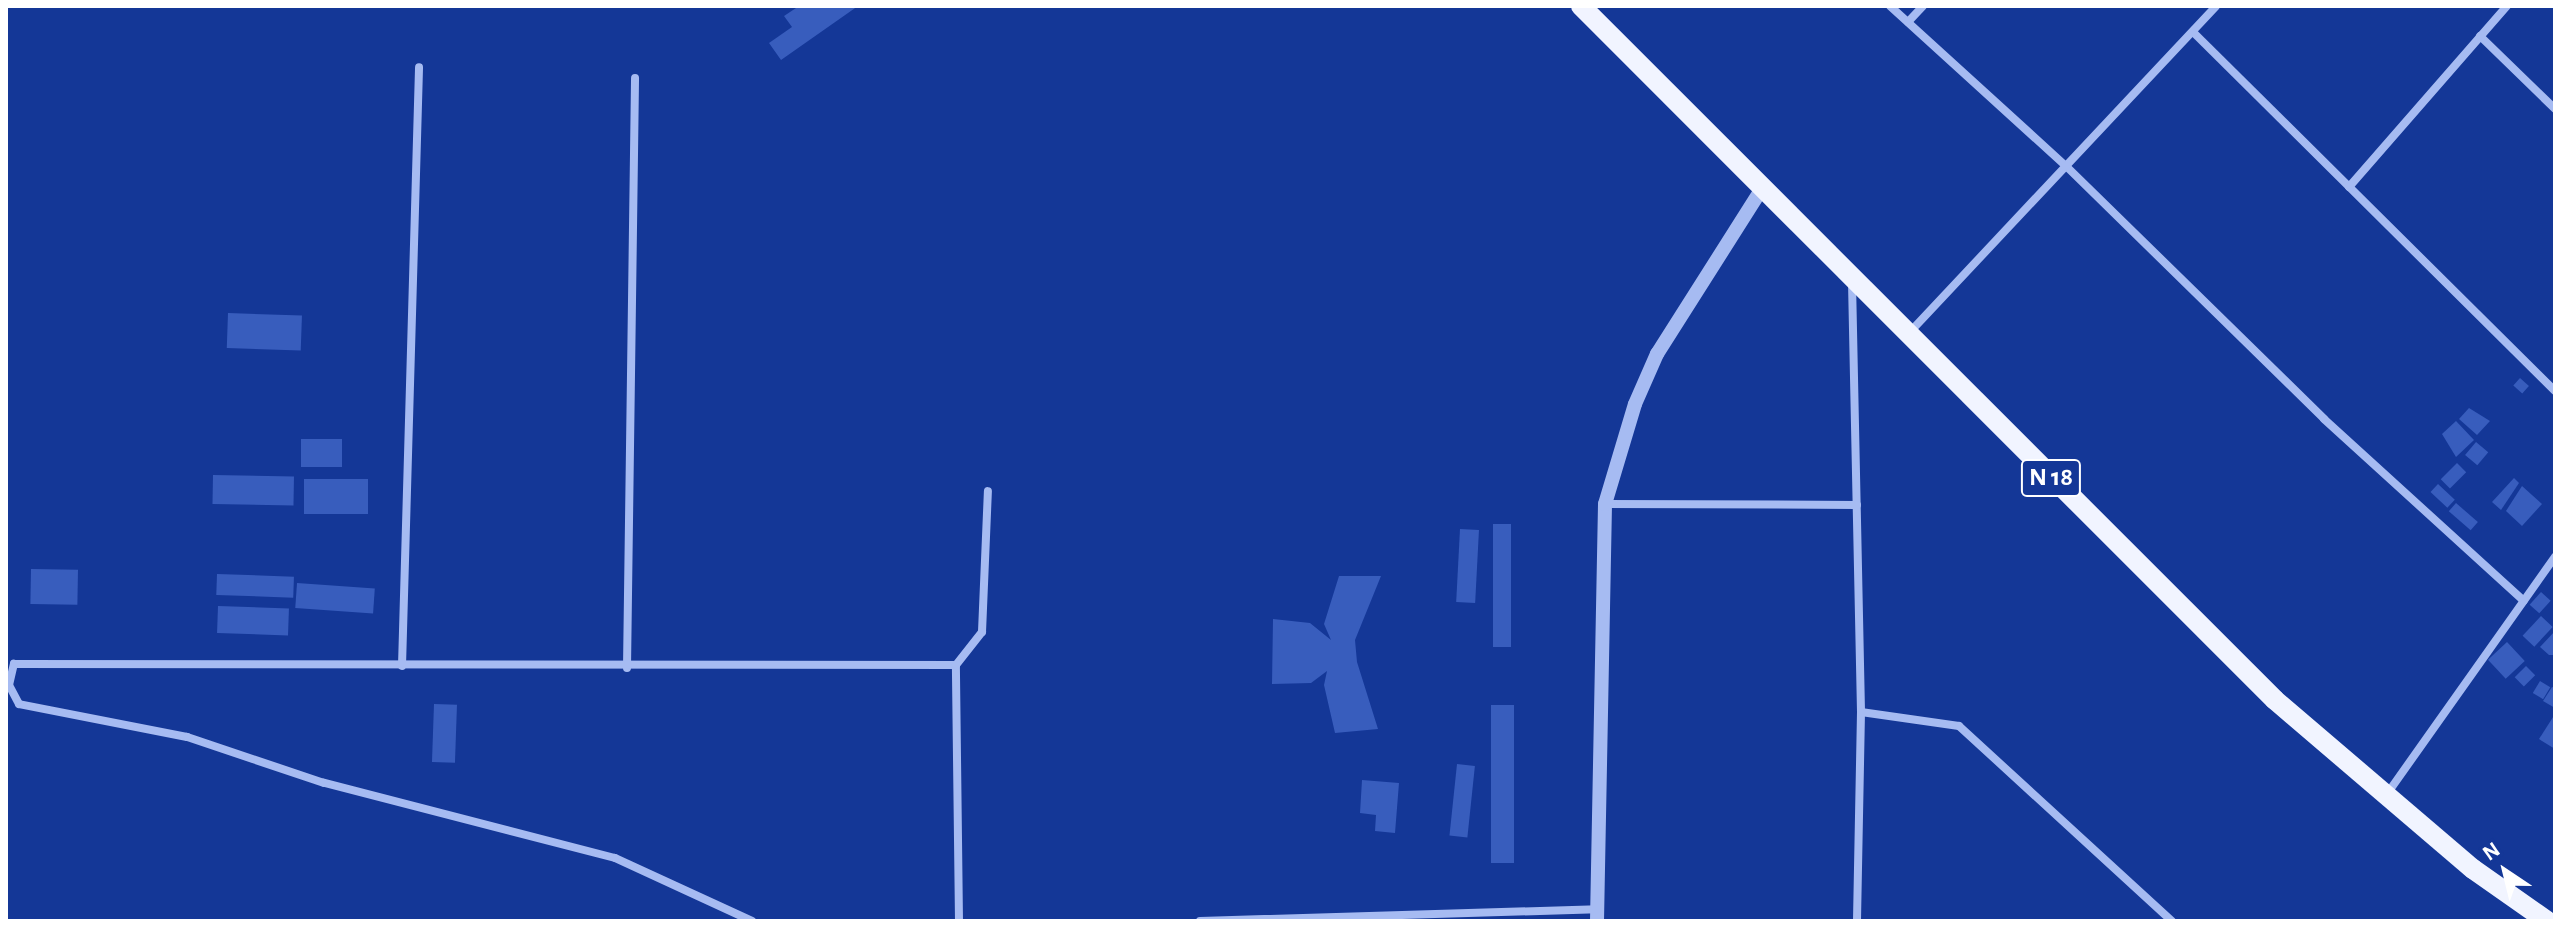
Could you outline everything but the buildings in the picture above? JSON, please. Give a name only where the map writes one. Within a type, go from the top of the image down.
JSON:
[{"type":"main road","name":"N 18","points":[[1581,6],[2275,700],[2473,869],[2547,921]]},
{"type":"street","points":[[1890,6],[2067,167],[2324,419],[2524,601]]},
{"type":"street","points":[[1908,22],[1923,6]]},
{"type":"street","points":[[1907,335],[2216,6]]},
{"type":"street","points":[[2349,187],[2507,6]]},
{"type":"street","points":[[2193,32],[2555,391]]},
{"type":"street","points":[[2480,36],[2555,109]]},
{"type":"street","points":[[402,666],[419,67]]},
{"type":"street","points":[[627,668],[635,78]]},
{"type":"street","points":[[1200,921],[1597,915],[1605,504],[1635,404],[1657,354],[1763,187]]},
{"type":"street","points":[[1852,277],[1861,712],[1857,921]]},
{"type":"street","points":[[959,921],[956,665],[982,632],[988,491]]},
{"type":"street","points":[[1605,504],[1857,505]]},
{"type":"street","points":[[2387,794],[2555,557]]},
{"type":"street","points":[[752,921],[615,858],[324,783],[187,737],[19,704],[9,685],[14,664],[627,668],[956,665]]},
{"type":"street","points":[[1861,712],[1959,726],[2172,921]]}]
